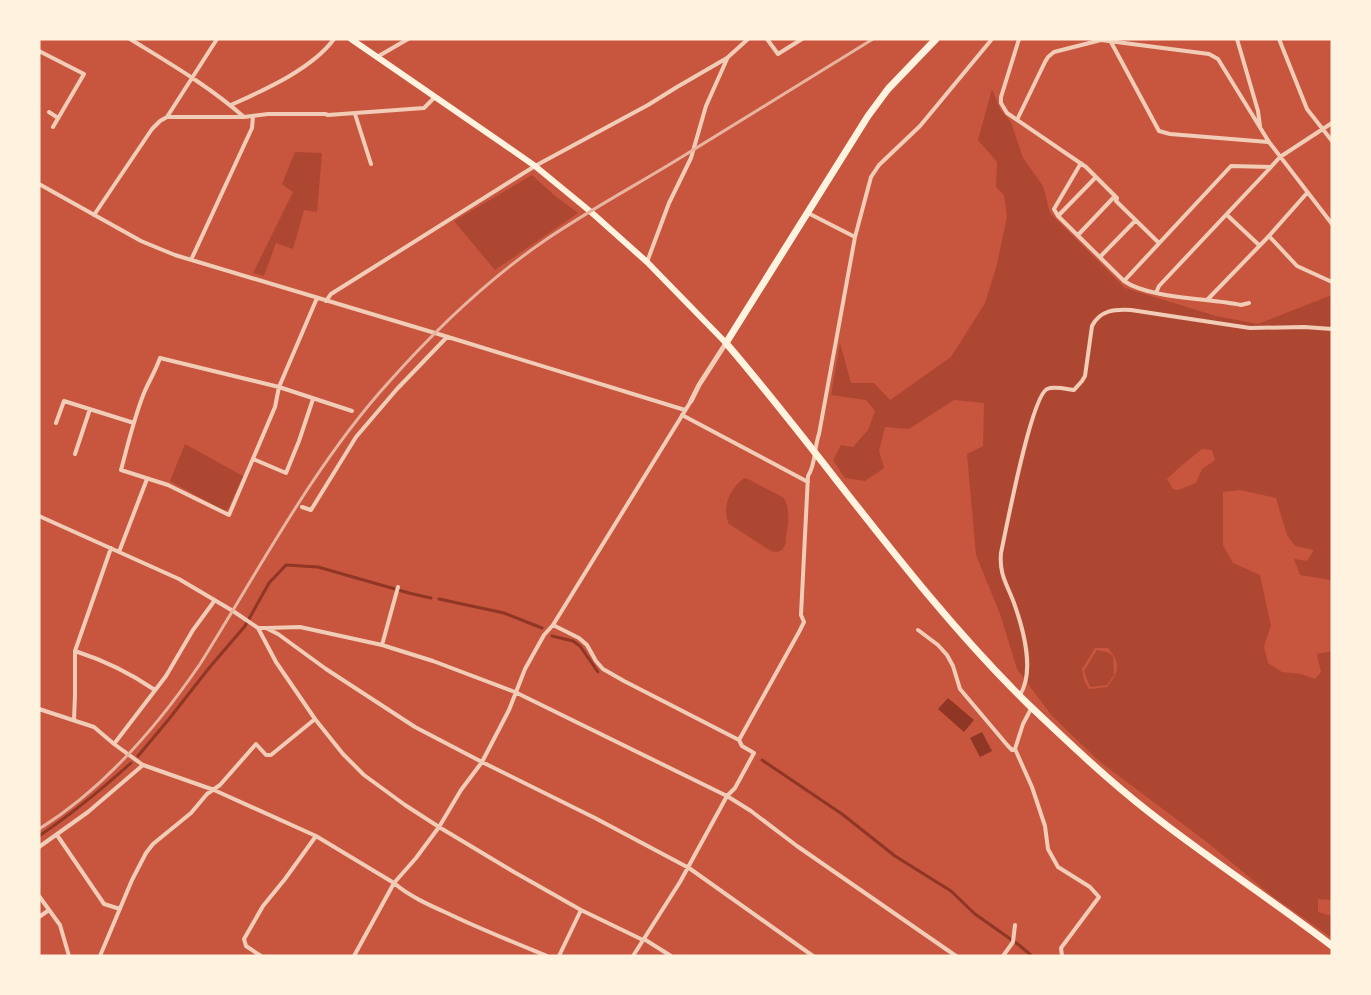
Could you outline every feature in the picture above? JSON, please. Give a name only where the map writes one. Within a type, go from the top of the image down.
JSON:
[{"type":"highway","points":[[936,39],[888,89],[868,116],[726,343],[766,389],[920,586],[961,633],[1032,707],[1109,779],[1149,812],[1332,946]]},
{"type":"main road","points":[[351,39],[535,166],[647,262],[726,343]]},
{"type":"street","points":[[130,39],[192,77],[244,117]]},
{"type":"street","points":[[94,215],[152,129],[167,117],[217,39]]},
{"type":"street","points":[[231,105],[266,89],[309,64],[325,52],[334,39]]},
{"type":"street","points":[[377,57],[408,39]]},
{"type":"street","points":[[326,301],[331,294],[535,166],[648,105],[727,58],[748,39]]},
{"type":"street","points":[[767,39],[778,54],[802,39]]},
{"type":"street","points":[[739,740],[804,622],[801,615],[808,476],[812,469],[819,434],[855,237],[871,177],[879,165],[920,126],[992,39]]},
{"type":"street","points":[[1019,39],[1001,97],[1001,103],[1007,113],[1081,163],[1117,198],[1116,201],[1135,221],[1159,243]]},
{"type":"street","points":[[1237,39],[1258,111],[1261,130]]},
{"type":"street","points":[[1279,39],[1306,109],[1332,141]]},
{"type":"street","points":[[1017,120],[1048,57],[1054,52],[1101,40],[1209,54],[1218,59],[1269,142],[1332,224]]},
{"type":"street","points":[[1111,42],[1159,131],[1170,134],[1269,142]]},
{"type":"street","points":[[39,51],[84,74],[53,127]]},
{"type":"street","points":[[647,262],[669,203],[690,158],[712,90],[727,58]]},
{"type":"street","points":[[167,117],[355,114],[424,108],[436,96]]},
{"type":"street","points":[[49,112],[58,118]]},
{"type":"street","points":[[355,114],[371,164]]},
{"type":"street","points":[[191,260],[252,128],[253,116]]},
{"type":"street","points":[[1156,293],[1159,286],[1280,157],[1332,123]]},
{"type":"street","points":[[1081,163],[1054,209],[1058,216],[1124,281],[1134,287],[1156,293],[1241,305],[1249,303]]},
{"type":"street","points":[[1124,281],[1231,166],[1271,167]]},
{"type":"street","points":[[1058,216],[1096,177]]},
{"type":"street","points":[[39,184],[141,241],[175,255],[685,410]]},
{"type":"street","points":[[1208,300],[1307,193]]},
{"type":"street","points":[[1078,235],[1115,196]]},
{"type":"street","points":[[808,213],[855,237]]},
{"type":"street","points":[[1227,214],[1259,245]]},
{"type":"street","points":[[1100,257],[1135,221]]},
{"type":"street","points":[[1269,236],[1297,266],[1332,282]]},
{"type":"street","points":[[318,298],[279,387],[275,407],[229,515],[168,485],[121,470],[145,390],[160,358],[279,387],[352,411]]},
{"type":"street","points":[[1020,695],[1025,687],[1026,652],[1018,616],[1001,570],[1001,554],[1023,451],[1039,399],[1047,389],[1074,390],[1082,381],[1095,320],[1112,310],[1131,310],[1250,328],[1332,328]]},
{"type":"street","points":[[302,507],[311,510],[356,437],[397,389],[447,337]]},
{"type":"street","points":[[354,956],[394,883],[439,827],[461,790],[482,762],[525,669],[544,635],[553,625],[726,343]]},
{"type":"street","points":[[254,459],[286,473],[313,399]]},
{"type":"street","points":[[56,423],[64,401],[134,423]]},
{"type":"street","points":[[75,454],[90,409]]},
{"type":"street","points":[[682,415],[808,482]]},
{"type":"street","points":[[119,552],[147,479]]},
{"type":"street","points":[[39,516],[179,579],[258,628],[276,662],[315,719],[343,754],[364,775],[439,827],[581,910],[643,939],[671,956]]},
{"type":"street","points":[[74,720],[75,651],[111,548]]},
{"type":"street","points":[[382,645],[397,589]]},
{"type":"street","points":[[114,744],[167,675],[193,630],[215,600]]},
{"type":"street","points":[[553,625],[579,638],[603,669],[739,740],[742,746],[754,753],[735,788],[727,796],[689,868],[633,956]]},
{"type":"street","points":[[258,628],[300,627],[382,645],[433,661],[515,692],[727,796],[956,956]]},
{"type":"street","points":[[266,628],[415,727],[689,868],[813,956]]},
{"type":"street","points":[[918,630],[947,655],[960,689],[1008,746],[1012,750],[1016,749]]},
{"type":"street","points":[[75,651],[136,676],[155,690]]},
{"type":"street","points":[[1032,707],[1023,724],[1016,749],[1046,826],[1048,849],[1058,867],[1090,886],[1100,897],[1061,948],[1062,956]]},
{"type":"street","points":[[39,709],[94,727],[142,765],[213,790],[316,836],[431,906],[547,956]]},
{"type":"street","points":[[100,956],[132,880],[153,844],[191,813],[207,794],[220,785],[256,744],[266,755],[271,755],[315,719]]},
{"type":"street","points":[[39,847],[88,812],[142,765]]},
{"type":"street","points":[[57,835],[104,904],[120,909]]},
{"type":"street","points":[[261,956],[246,946],[244,939],[267,900],[316,836]]},
{"type":"street","points":[[39,896],[60,926],[69,956]]},
{"type":"street","points":[[39,917],[49,910]]},
{"type":"street","points":[[560,956],[581,910]]},
{"type":"street","points":[[1003,956],[1013,942],[1015,925]]},
{"type":"shaded area","points":[[992,89],[1000,109],[1011,122],[1023,158],[1043,186],[1050,213],[1125,288],[1216,316],[1258,324],[1332,295],[1332,581],[1300,575],[1294,559],[1307,561],[1314,550],[1295,546],[1287,535],[1276,498],[1240,490],[1223,492],[1223,545],[1233,563],[1260,575],[1271,626],[1264,646],[1268,663],[1282,672],[1301,674],[1315,679],[1321,672],[1317,654],[1332,651],[1332,900],[1318,899],[1318,912],[1332,916],[1332,938],[1272,896],[1208,843],[1099,761],[1052,716],[1017,669],[1000,614],[976,555],[967,454],[983,446],[984,403],[954,400],[909,429],[885,427],[879,451],[884,468],[865,481],[845,478],[833,460],[841,445],[853,447],[868,430],[875,411],[866,400],[831,395],[840,343],[851,383],[874,383],[890,400],[951,357],[985,303],[996,268],[1007,217],[1004,195],[996,187],[997,162],[978,140]],"holes":[[[1202,449],[1212,450],[1215,460],[1202,469],[1196,483],[1178,490],[1173,489],[1167,479]],[[1095,648],[1108,648],[1115,658],[1117,668],[1107,687],[1089,689],[1082,669]]]},
{"type":"shaded area","points":[[295,152],[322,153],[317,212],[304,210],[293,249],[276,243],[264,276],[253,273],[293,192],[282,184]]},
{"type":"shaded area","points":[[532,175],[578,213],[495,270],[454,221]]},
{"type":"shaded area","points":[[185,444],[243,476],[228,509],[224,511],[170,481]]},
{"type":"shaded area","points":[[744,478],[784,498],[788,508],[788,522],[786,544],[780,551],[771,551],[729,524],[726,511],[728,499]]},
{"type":"shaded area","points":[[1097,650],[1113,656],[1114,675],[1107,685],[1090,687],[1084,671]]},
{"type":"shaded area","points":[[948,698],[974,720],[964,732],[938,709]]},
{"type":"shaded area","points":[[982,732],[992,751],[980,757],[970,738]]},
{"type":"waterway","points":[[138,756],[245,626],[269,583],[286,565],[318,567],[431,598]]},
{"type":"waterway","points":[[439,599],[504,613],[542,628]]},
{"type":"waterway","points":[[552,636],[573,641],[580,646],[598,672]]},
{"type":"waterway","points":[[762,760],[842,814],[895,856],[951,891],[975,914],[1032,956]]},
{"type":"waterway","points":[[39,836],[131,763]]},
{"type":"railway","points":[[39,829],[63,813],[108,775],[166,711],[200,664],[288,519],[336,448],[388,383],[462,307],[523,256],[562,229],[873,39]]}]
